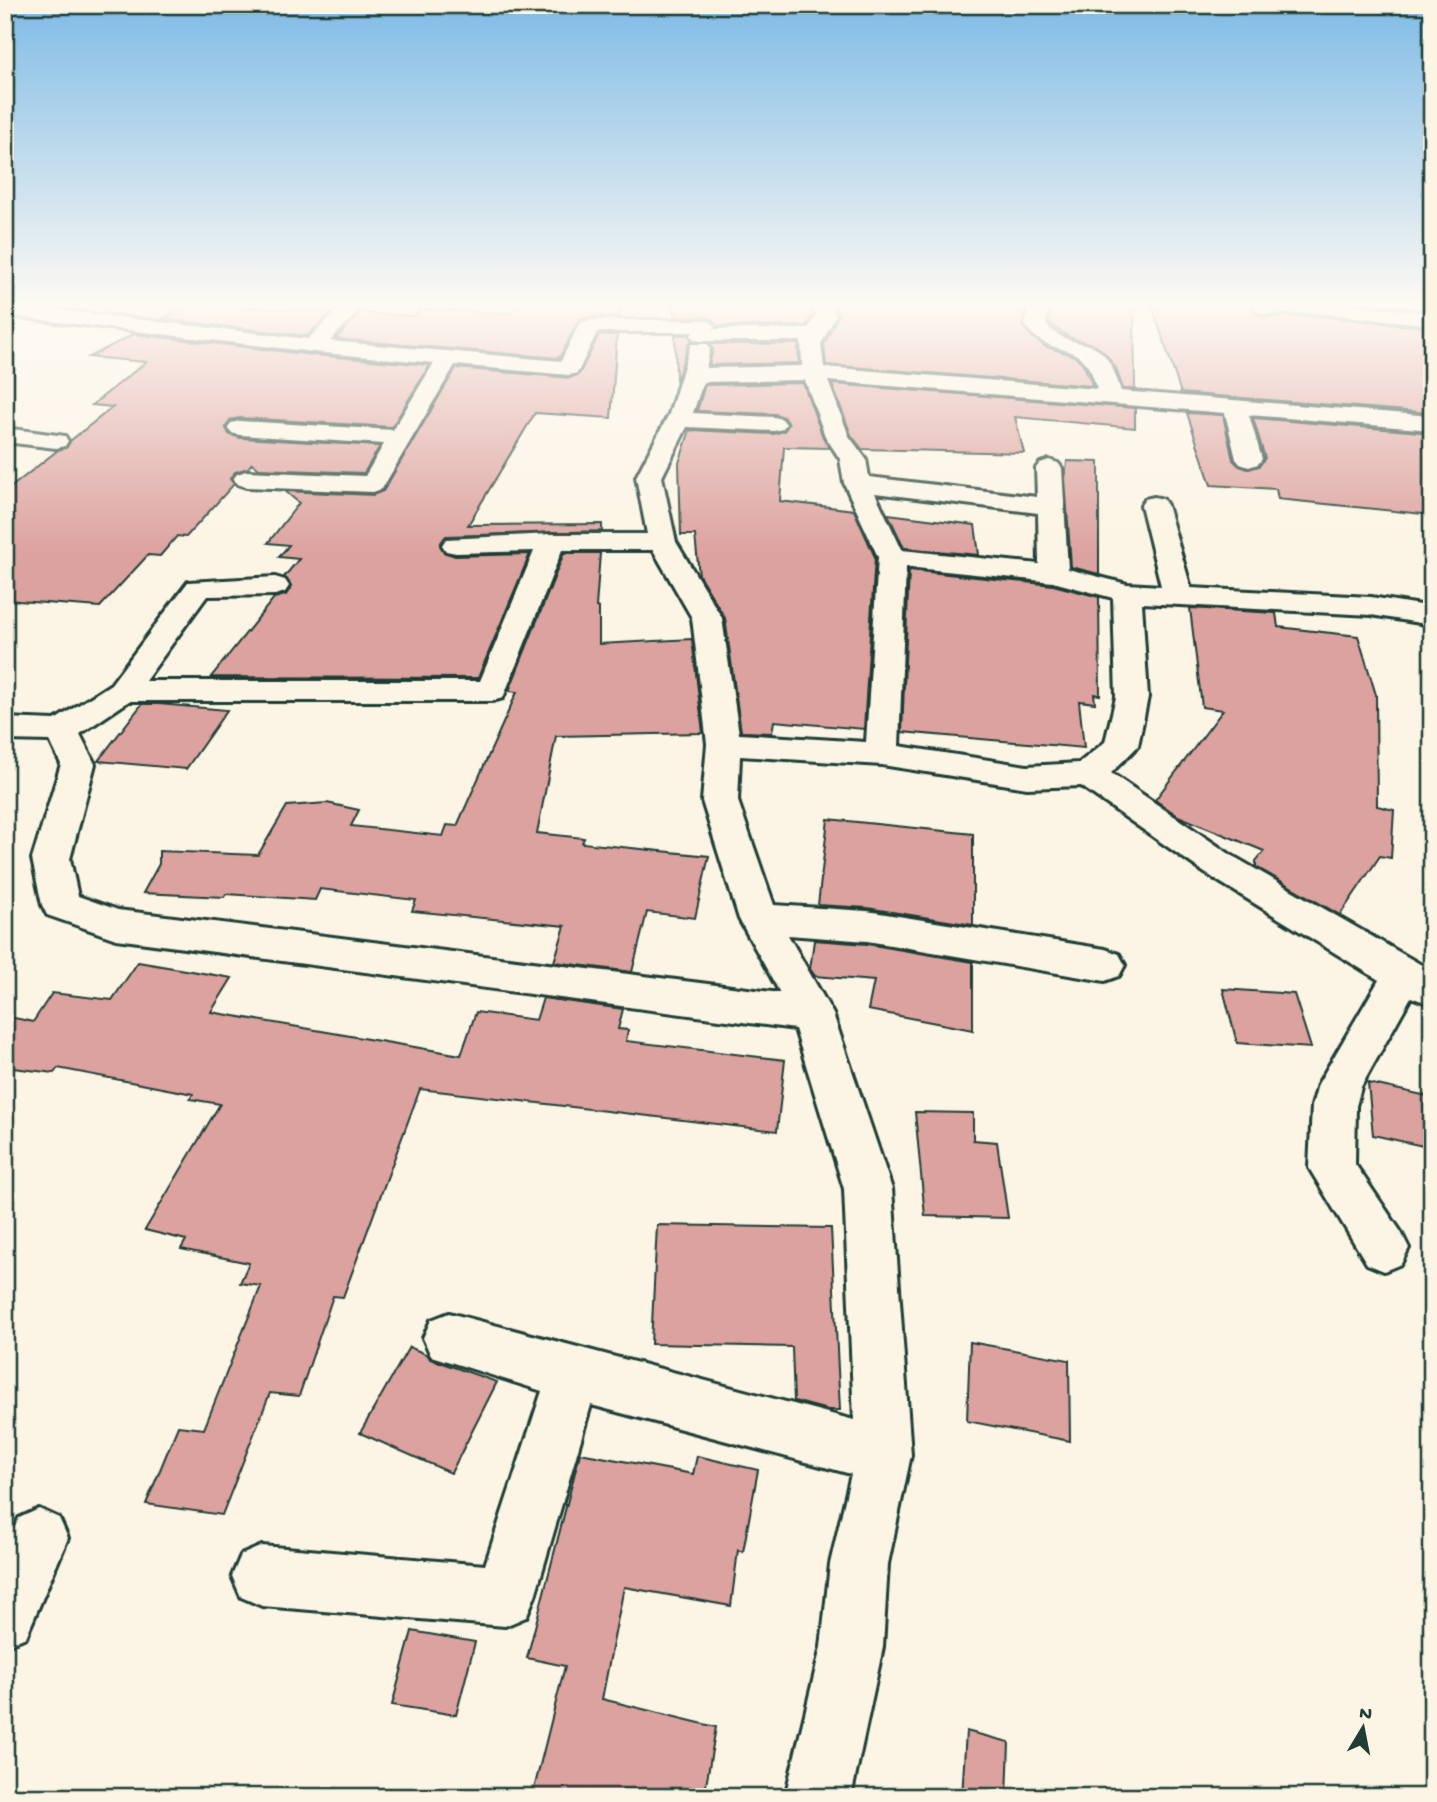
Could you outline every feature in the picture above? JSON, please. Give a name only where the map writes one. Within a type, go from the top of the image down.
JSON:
[{"type":"street","points":[[246,479],[373,484],[431,387]]},
{"type":"street","points":[[689,387],[663,455],[649,477],[662,542],[707,618],[723,744],[720,801],[759,919],[812,1014],[868,1189],[883,1455],[859,1564],[852,1647],[818,1797]]},
{"type":"street","points":[[819,387],[837,436],[853,459],[858,483],[892,557],[882,754]]},
{"type":"street","points":[[988,387],[1432,423]]},
{"type":"street","points":[[1108,387],[1111,397]]},
{"type":"street","points":[[1235,407],[1249,458]]},
{"type":"street","points":[[677,419],[774,424]]},
{"type":"street","points":[[240,429],[400,439]]},
{"type":"street","points":[[5,435],[56,441]]},
{"type":"street","points":[[1049,468],[1054,574]]},
{"type":"street","points":[[858,483],[1049,506]]},
{"type":"street","points":[[1154,505],[1178,595]]},
{"type":"street","points":[[122,691],[492,691],[551,542]]},
{"type":"street","points":[[456,545],[662,542]]},
{"type":"street","points":[[892,557],[1054,574],[1127,593],[1371,606],[1432,616]]},
{"type":"street","points":[[5,729],[62,731],[122,691],[198,588],[275,586]]},
{"type":"street","points":[[1088,774],[1121,746],[1132,697],[1127,593]]},
{"type":"street","points":[[62,731],[78,764],[51,859],[61,905],[116,923],[812,1014]]},
{"type":"street","points":[[723,744],[882,754],[1027,777],[1088,774],[1218,863],[1417,982],[1340,1084],[1334,1106],[1332,1168],[1384,1248]]},
{"type":"street","points":[[759,919],[867,926],[1105,965]]},
{"type":"street","points":[[449,1338],[574,1374],[883,1455]]},
{"type":"street","points":[[262,1576],[505,1596],[574,1374]]},
{"type":"street","points":[[5,1616],[39,1538]]},
{"type":"building","points":[[114,387],[416,387],[392,427],[240,418],[230,420],[226,427],[229,434],[240,438],[380,446],[364,473],[259,469],[252,463],[248,468],[235,472],[230,479],[234,484],[186,537],[177,536],[160,556],[148,555],[100,607],[5,600],[5,492],[58,450],[67,447],[70,441],[113,407],[92,405]]},
{"type":"building","points":[[445,387],[613,387],[611,418],[535,413],[468,525],[602,524],[602,531],[446,536],[440,544],[444,552],[455,556],[530,554],[478,678],[211,677],[274,598],[286,595],[291,587],[284,577],[299,559],[279,557],[289,545],[268,543],[299,503],[285,491],[373,495],[383,491]]},
{"type":"building","points":[[704,387],[805,387],[823,437],[830,448],[784,447],[780,501],[854,510],[875,557],[864,729],[774,721],[772,733],[741,732],[725,618],[699,575],[695,535],[681,535],[679,463],[690,430],[774,434],[784,431],[789,424],[784,417],[775,414],[697,411]]},
{"type":"building","points":[[833,387],[871,387],[1135,408],[1135,428],[1015,417],[1024,453],[862,449],[851,435]]},
{"type":"building","points":[[1179,387],[1432,387],[1432,413],[1181,393]]},
{"type":"building","points":[[1187,413],[1223,415],[1233,460],[1248,469],[1259,466],[1265,458],[1253,418],[1432,433],[1432,515],[1278,499],[1276,489],[1211,485]]},
{"type":"building","points":[[1067,461],[1099,462],[1099,574],[1071,567],[1065,479]]},
{"type":"building","points":[[888,514],[975,525],[979,555],[904,548]]},
{"type":"building","points":[[564,553],[600,553],[596,607],[599,608],[599,644],[692,639],[703,733],[556,736],[537,833],[584,838],[582,843],[709,856],[695,918],[647,912],[632,972],[554,962],[565,926],[412,911],[416,900],[320,889],[315,900],[226,894],[224,897],[143,893],[159,864],[159,851],[258,855],[287,806],[327,803],[359,810],[351,826],[443,836],[447,825],[457,826],[517,692],[509,691]]},
{"type":"building","points":[[909,570],[1053,585],[1099,597],[1100,695],[1094,694],[1095,703],[1079,701],[1084,748],[902,732]]},
{"type":"building","points":[[1190,608],[1276,613],[1278,627],[1358,636],[1376,695],[1377,806],[1394,810],[1391,858],[1380,856],[1340,915],[1256,867],[1256,861],[1264,851],[1178,816],[1155,800],[1223,710],[1202,707]]},
{"type":"building","points":[[142,704],[227,710],[186,769],[98,761]]},
{"type":"building","points":[[828,819],[973,834],[973,925],[867,908],[818,905]]},
{"type":"building","points":[[814,940],[867,944],[973,962],[973,1030],[868,1010],[874,981],[815,976],[810,969]]},
{"type":"building","points":[[138,962],[232,978],[211,1012],[461,1055],[476,1012],[536,1020],[543,998],[623,1009],[618,1029],[628,1030],[626,1041],[785,1060],[777,1131],[420,1089],[343,1297],[333,1296],[299,1396],[270,1393],[222,1515],[146,1504],[178,1426],[204,1429],[261,1286],[240,1283],[249,1263],[181,1249],[186,1240],[145,1230],[220,1104],[190,1099],[193,1094],[58,1068],[54,1073],[5,1067],[5,1016],[33,1022],[52,993],[112,1000]]},
{"type":"building","points":[[1223,989],[1294,994],[1311,1048],[1237,1043]]},
{"type":"building","points":[[1368,1083],[1432,1097],[1432,1148],[1373,1135]]},
{"type":"building","points":[[915,1112],[973,1113],[973,1140],[997,1142],[1008,1218],[925,1216]]},
{"type":"building","points":[[657,1225],[831,1228],[840,1410],[828,1410],[794,1401],[792,1347],[651,1344]]},
{"type":"building","points":[[970,1342],[1069,1360],[1070,1441],[967,1421]]},
{"type":"building","points":[[409,1347],[428,1355],[430,1359],[497,1382],[451,1473],[360,1433]]},
{"type":"building","points":[[580,1453],[693,1474],[697,1456],[758,1470],[743,1552],[738,1550],[731,1606],[624,1587],[602,1699],[716,1727],[704,1797],[532,1797],[565,1666],[527,1658]]},
{"type":"building","points":[[412,1631],[475,1642],[456,1715],[392,1705]]},
{"type":"building","points":[[966,1731],[1009,1742],[1007,1797],[962,1797]]}]
